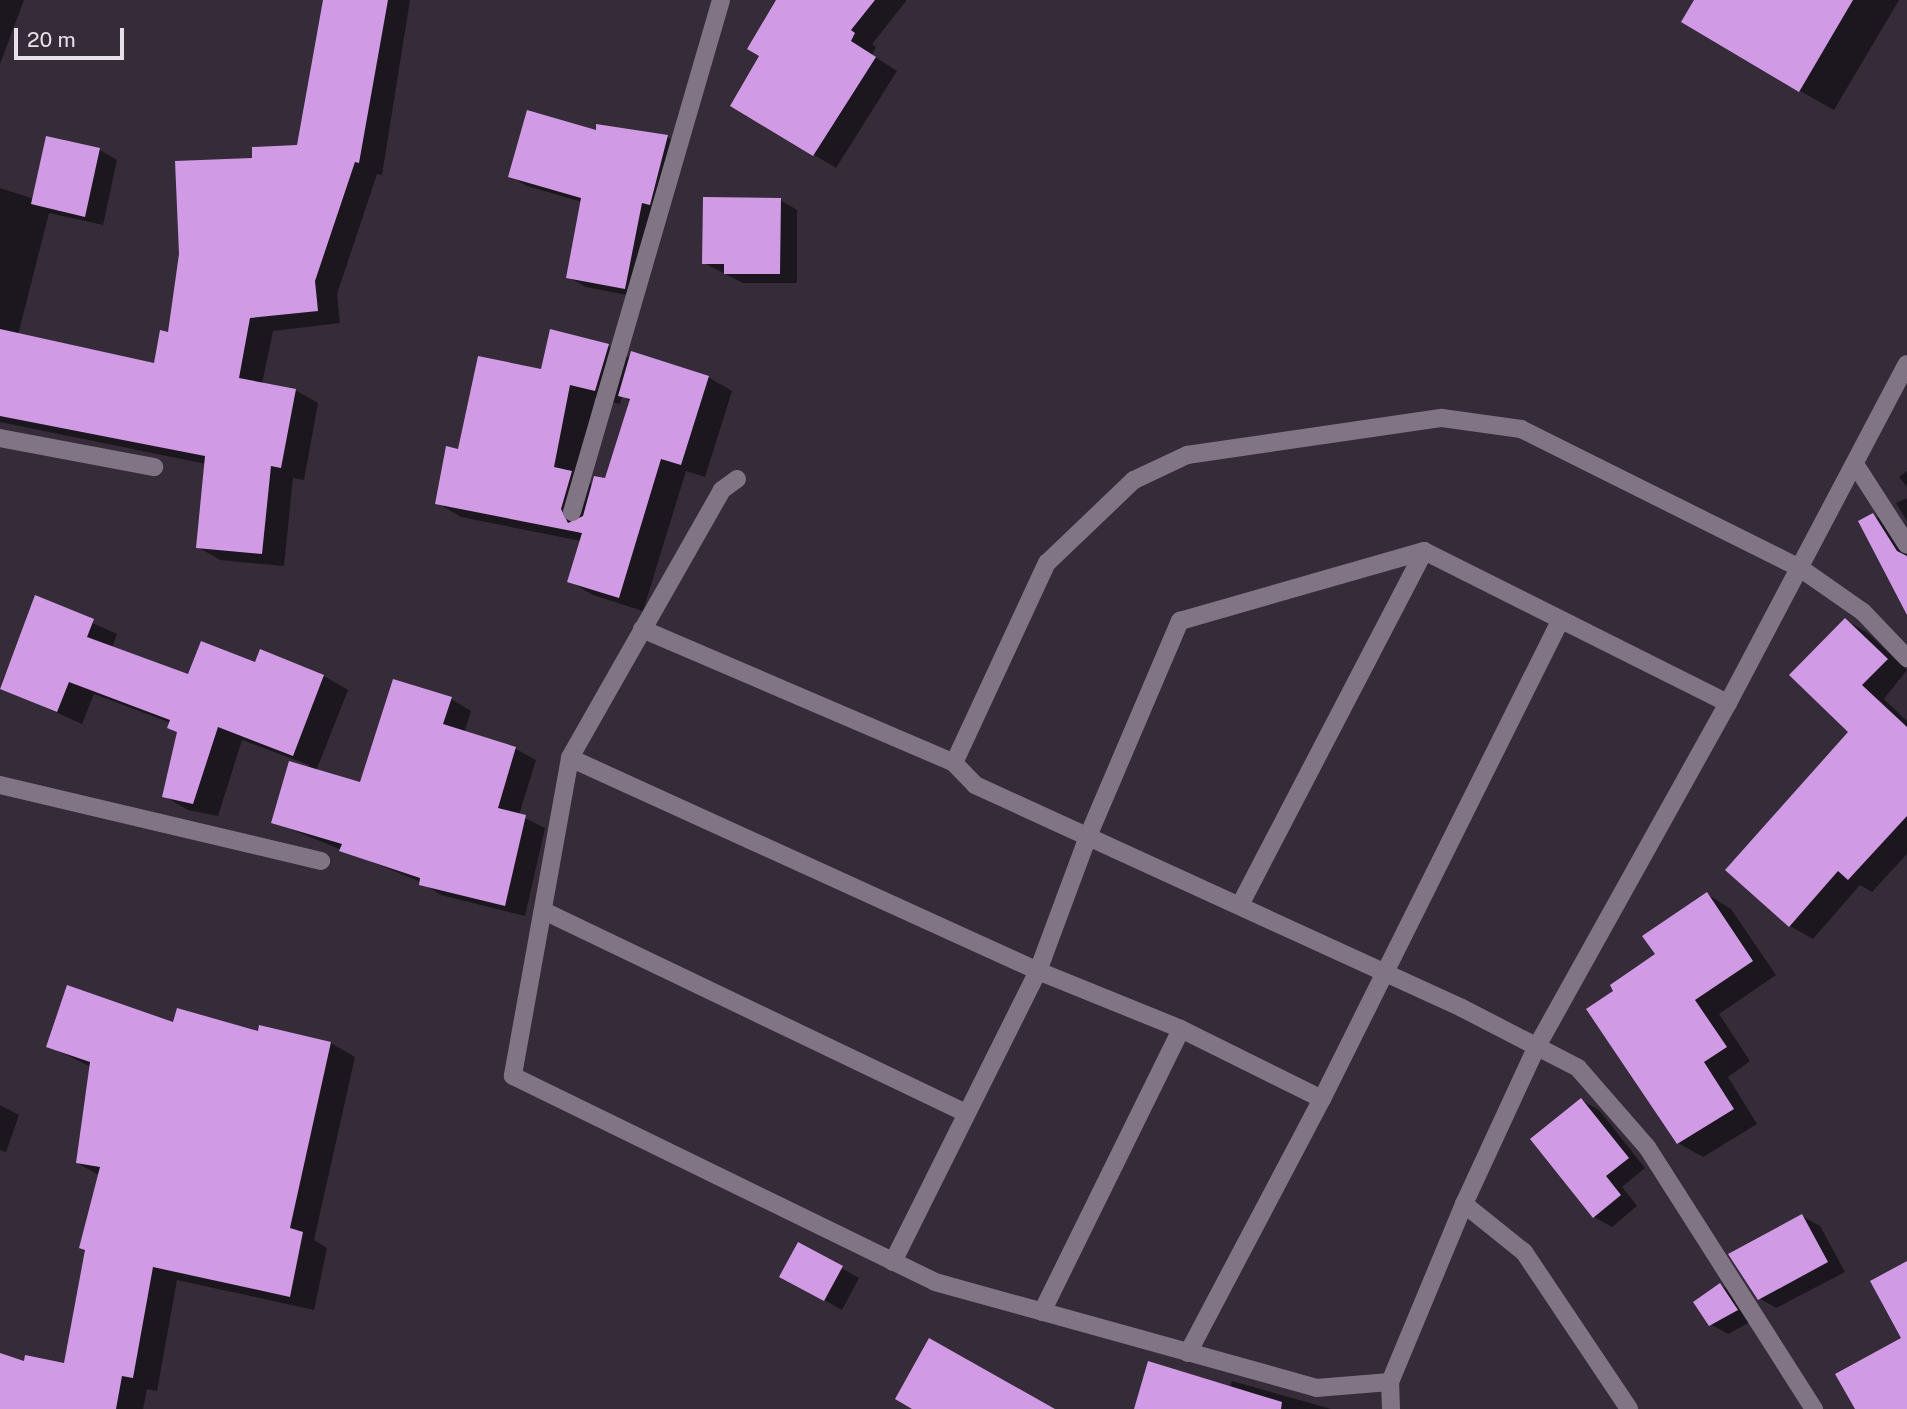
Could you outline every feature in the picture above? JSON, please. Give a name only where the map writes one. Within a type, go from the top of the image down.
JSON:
[{"type":"street","points":[[572,512],[721,0]]},
{"type":"street","points":[[1391,1409],[1390,1382],[1464,1204],[1535,1048],[1728,703],[1907,364]]},
{"type":"street","points":[[954,763],[1047,562],[1134,480],[1187,455],[1442,418],[1521,429],[1800,568],[1863,612],[1907,658]]},
{"type":"street","points":[[0,438],[154,467]]},
{"type":"street","points":[[1855,464],[1907,545]]},
{"type":"street","points":[[737,479],[722,490],[570,758],[513,1076],[935,1282],[1316,1388],[1390,1382]]},
{"type":"street","points":[[893,1262],[1038,971],[1089,834],[1180,621],[1424,551],[1728,703]]},
{"type":"street","points":[[1240,905],[1424,551]]},
{"type":"street","points":[[1188,1353],[1322,1099],[1560,621]]},
{"type":"street","points":[[642,629],[954,763],[975,785],[1089,834],[1385,972],[1578,1068],[1647,1147],[1814,1409]]},
{"type":"street","points":[[570,758],[1038,971],[1181,1029],[1322,1099]]},
{"type":"street","points":[[0,785],[321,860]]},
{"type":"street","points":[[544,911],[967,1113]]},
{"type":"street","points":[[1042,1312],[1181,1029]]},
{"type":"street","points":[[1464,1204],[1524,1252],[1629,1409]]},
{"type":"building","points":[[323,0],[388,0],[359,163],[355,162],[315,281],[318,311],[250,318],[239,378],[296,389],[281,468],[271,466],[262,554],[196,548],[205,456],[0,416],[0,329],[154,363],[160,330],[168,332],[179,254],[175,161],[252,158],[252,147],[297,145]]},
{"type":"building","points":[[776,0],[875,0],[851,30],[855,33],[851,41],[876,57],[813,156],[730,106],[759,56],[747,49]]},
{"type":"building","points":[[1694,0],[1853,0],[1799,92],[1681,22]]},
{"type":"building","points":[[527,110],[596,130],[596,124],[668,135],[650,205],[642,203],[625,289],[566,278],[581,198],[508,177]]},
{"type":"building","points":[[46,136],[100,148],[85,217],[31,204]]},
{"type":"building","points":[[703,197],[781,198],[780,274],[724,274],[724,264],[702,264]]},
{"type":"building","points":[[550,329],[609,344],[595,391],[570,385],[554,467],[572,471],[561,509],[568,523],[583,516],[594,476],[605,478],[630,399],[618,396],[631,351],[709,376],[681,465],[661,459],[619,598],[567,582],[582,533],[435,504],[446,446],[458,449],[478,356],[541,369]]},
{"type":"building","points":[[1873,513],[1897,551],[1907,556],[1907,615],[1858,521]]},
{"type":"building","points":[[35,595],[94,619],[87,637],[188,674],[201,641],[255,662],[260,649],[324,675],[293,756],[218,727],[193,804],[162,797],[177,732],[167,728],[170,720],[69,682],[57,712],[0,689]]},
{"type":"building","points":[[1845,618],[1888,659],[1862,685],[1907,727],[1907,816],[1848,880],[1838,871],[1789,927],[1725,870],[1848,732],[1789,675]]},
{"type":"building","points":[[393,679],[452,697],[443,724],[516,747],[498,808],[526,815],[505,906],[419,885],[420,878],[339,851],[342,844],[271,823],[289,761],[360,782]]},
{"type":"building","points":[[1707,892],[1753,961],[1695,1000],[1727,1047],[1704,1062],[1734,1109],[1677,1144],[1586,1009],[1613,991],[1610,985],[1655,954],[1642,936]]},
{"type":"building","points":[[67,985],[173,1022],[177,1008],[258,1031],[259,1025],[331,1042],[290,1228],[303,1232],[290,1297],[153,1267],[133,1378],[122,1376],[116,1409],[0,1409],[0,1353],[24,1361],[25,1355],[64,1363],[85,1250],[79,1248],[100,1167],[76,1163],[90,1062],[46,1047]]},
{"type":"building","points":[[1581,1098],[1629,1158],[1606,1176],[1621,1195],[1593,1218],[1530,1139]]},
{"type":"building","points":[[1802,1214],[1828,1262],[1758,1300],[1728,1254]]},
{"type":"building","points":[[798,1242],[843,1266],[824,1301],[779,1277]]},
{"type":"building","points":[[1907,1261],[1907,1409],[1855,1409],[1835,1374],[1901,1338],[1870,1281]]},
{"type":"building","points":[[1720,1283],[1738,1310],[1709,1326],[1693,1302]]},
{"type":"building","points":[[929,1338],[1055,1409],[912,1409],[895,1399]]},
{"type":"building","points":[[1148,1361],[1282,1402],[1281,1409],[1134,1409]]}]
